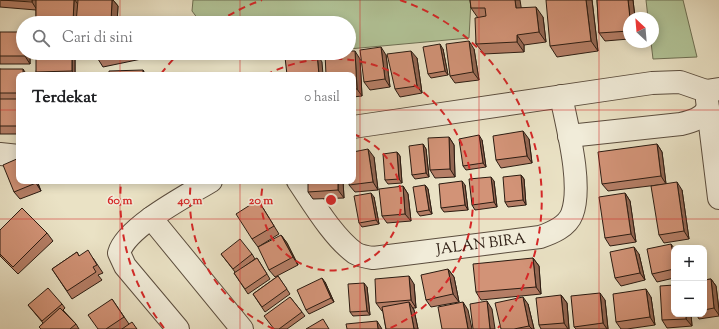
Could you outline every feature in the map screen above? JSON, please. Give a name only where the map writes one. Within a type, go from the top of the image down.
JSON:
[{"type":"street","points":[[356,127],[632,85],[680,82],[711,96]]},
{"type":"street","name":"JALAN BIRA","points":[[300,184],[337,235],[355,253],[363,257],[373,258],[534,238],[552,233],[560,228],[572,215],[575,191],[573,160],[561,96]]},
{"type":"street","points":[[569,136],[681,124],[703,116],[711,96]]},
{"type":"street","points":[[711,96],[719,198]]},
{"type":"street","points":[[0,154],[16,156]]},
{"type":"street","points":[[178,329],[132,276],[119,253],[124,243],[152,218],[206,184]]},
{"type":"street","points":[[152,218],[242,329]]},
{"type":"green space","points":[[193,0],[471,0],[469,38],[356,48],[356,16],[196,16],[192,11]]},
{"type":"green space","points":[[646,0],[683,0],[697,57],[653,59],[652,48],[659,48],[659,12],[647,12]]},
{"type":"building","points":[[1,0],[32,0],[32,2]]},
{"type":"building","points":[[36,0],[74,0],[73,16],[36,16]]},
{"type":"building","points":[[78,0],[112,0],[111,16],[77,16]]},
{"type":"building","points":[[470,0],[515,0],[516,8],[536,7],[539,32],[517,35],[517,42],[476,44],[475,18],[486,16],[485,8],[471,8]]},
{"type":"building","points":[[546,0],[586,0],[591,41],[550,46]]},
{"type":"building","points":[[597,0],[628,0],[629,12],[623,12],[623,31],[599,33]]},
{"type":"building","points":[[0,32],[16,32],[16,56],[0,56]]},
{"type":"building","points":[[469,41],[473,72],[450,76],[446,44]]},
{"type":"building","points":[[440,44],[445,71],[428,74],[423,47]]},
{"type":"building","points":[[381,47],[385,79],[364,82],[360,50]]},
{"type":"building","points":[[411,51],[417,86],[395,89],[387,54]]},
{"type":"building","points":[[36,60],[72,60],[72,71],[36,72]]},
{"type":"building","points":[[285,60],[318,60],[319,72],[287,72]]},
{"type":"building","points":[[325,60],[355,60],[357,89],[356,72],[326,72]]},
{"type":"building","points":[[0,69],[23,69],[23,72],[16,72],[16,93],[0,93]]},
{"type":"building","points":[[143,70],[143,72],[109,72]]},
{"type":"building","points":[[0,99],[16,99],[16,126],[0,126]]},
{"type":"building","points":[[523,131],[527,156],[496,160],[493,136]]},
{"type":"building","points":[[479,135],[483,163],[463,166],[459,139]]},
{"type":"building","points":[[449,137],[450,169],[430,170],[428,138]]},
{"type":"building","points":[[423,144],[426,173],[412,175],[409,146]]},
{"type":"building","points":[[657,144],[661,176],[602,184],[598,152]]},
{"type":"building","points":[[368,149],[373,182],[349,185],[356,184],[356,151]]},
{"type":"building","points":[[397,152],[399,179],[385,180],[383,154]]},
{"type":"building","points":[[16,159],[16,184],[34,184],[14,192],[3,165]]},
{"type":"building","points":[[521,175],[523,200],[505,202],[503,177]]},
{"type":"building","points":[[491,177],[494,202],[472,205],[469,179]]},
{"type":"building","points":[[462,181],[465,205],[441,208],[439,184]]},
{"type":"building","points":[[677,182],[684,231],[659,235],[651,186]]},
{"type":"building","points":[[308,184],[338,184],[338,190],[308,192]]},
{"type":"building","points":[[425,185],[429,210],[417,212],[413,187]]},
{"type":"building","points":[[403,186],[405,214],[382,216],[379,189]]},
{"type":"building","points":[[371,193],[376,220],[359,223],[354,196]]},
{"type":"building","points":[[625,193],[631,234],[605,238],[599,197]]},
{"type":"building","points":[[258,200],[274,226],[252,239],[236,214]]},
{"type":"building","points":[[22,208],[47,233],[13,267],[0,254],[0,230]]},
{"type":"building","points":[[281,235],[293,257],[269,270],[258,247]]},
{"type":"building","points":[[240,239],[252,254],[233,269],[221,254]]},
{"type":"building","points":[[671,244],[671,270],[652,274],[647,249]]},
{"type":"building","points":[[634,247],[640,273],[615,278],[610,252]]},
{"type":"building","points":[[88,250],[97,265],[93,267],[96,272],[67,291],[52,269],[77,252],[79,256]]},
{"type":"building","points":[[257,258],[267,274],[245,289],[234,273]]},
{"type":"building","points":[[533,258],[536,287],[476,292],[473,264]]},
{"type":"building","points":[[448,269],[453,294],[426,300],[421,275]]},
{"type":"building","points":[[278,276],[287,289],[262,307],[253,294]]},
{"type":"building","points":[[409,276],[411,300],[376,303],[375,279]]},
{"type":"building","points":[[322,278],[331,298],[306,310],[297,290]]},
{"type":"building","points":[[711,279],[714,308],[707,309],[707,281],[707,280]]},
{"type":"building","points":[[364,283],[367,311],[350,312],[348,284]]},
{"type":"building","points":[[671,285],[671,317],[686,317],[686,319],[662,320],[660,286]]},
{"type":"building","points":[[48,288],[62,304],[42,321],[28,305]]},
{"type":"building","points":[[646,289],[650,317],[616,322],[613,294]]},
{"type":"building","points":[[600,293],[603,323],[574,327],[571,296]]},
{"type":"building","points":[[561,295],[564,323],[539,325],[536,298]]},
{"type":"building","points":[[290,297],[302,312],[279,329],[274,329],[264,316]]},
{"type":"building","points":[[523,297],[529,326],[514,329],[501,329],[495,303]]},
{"type":"building","points":[[112,299],[124,317],[106,329],[98,329],[88,315]]},
{"type":"building","points":[[487,301],[490,329],[473,329],[470,304]]},
{"type":"building","points":[[409,302],[414,329],[386,329],[382,307]]},
{"type":"building","points":[[463,302],[468,329],[442,329],[438,307]]},
{"type":"building","points":[[60,308],[76,324],[70,329],[41,329],[39,327]]},
{"type":"building","points":[[323,319],[329,329],[306,329]]},
{"type":"building","points":[[377,321],[378,329],[347,329],[346,324]]},
{"type":"building","points":[[132,322],[137,329],[122,329]]}]
